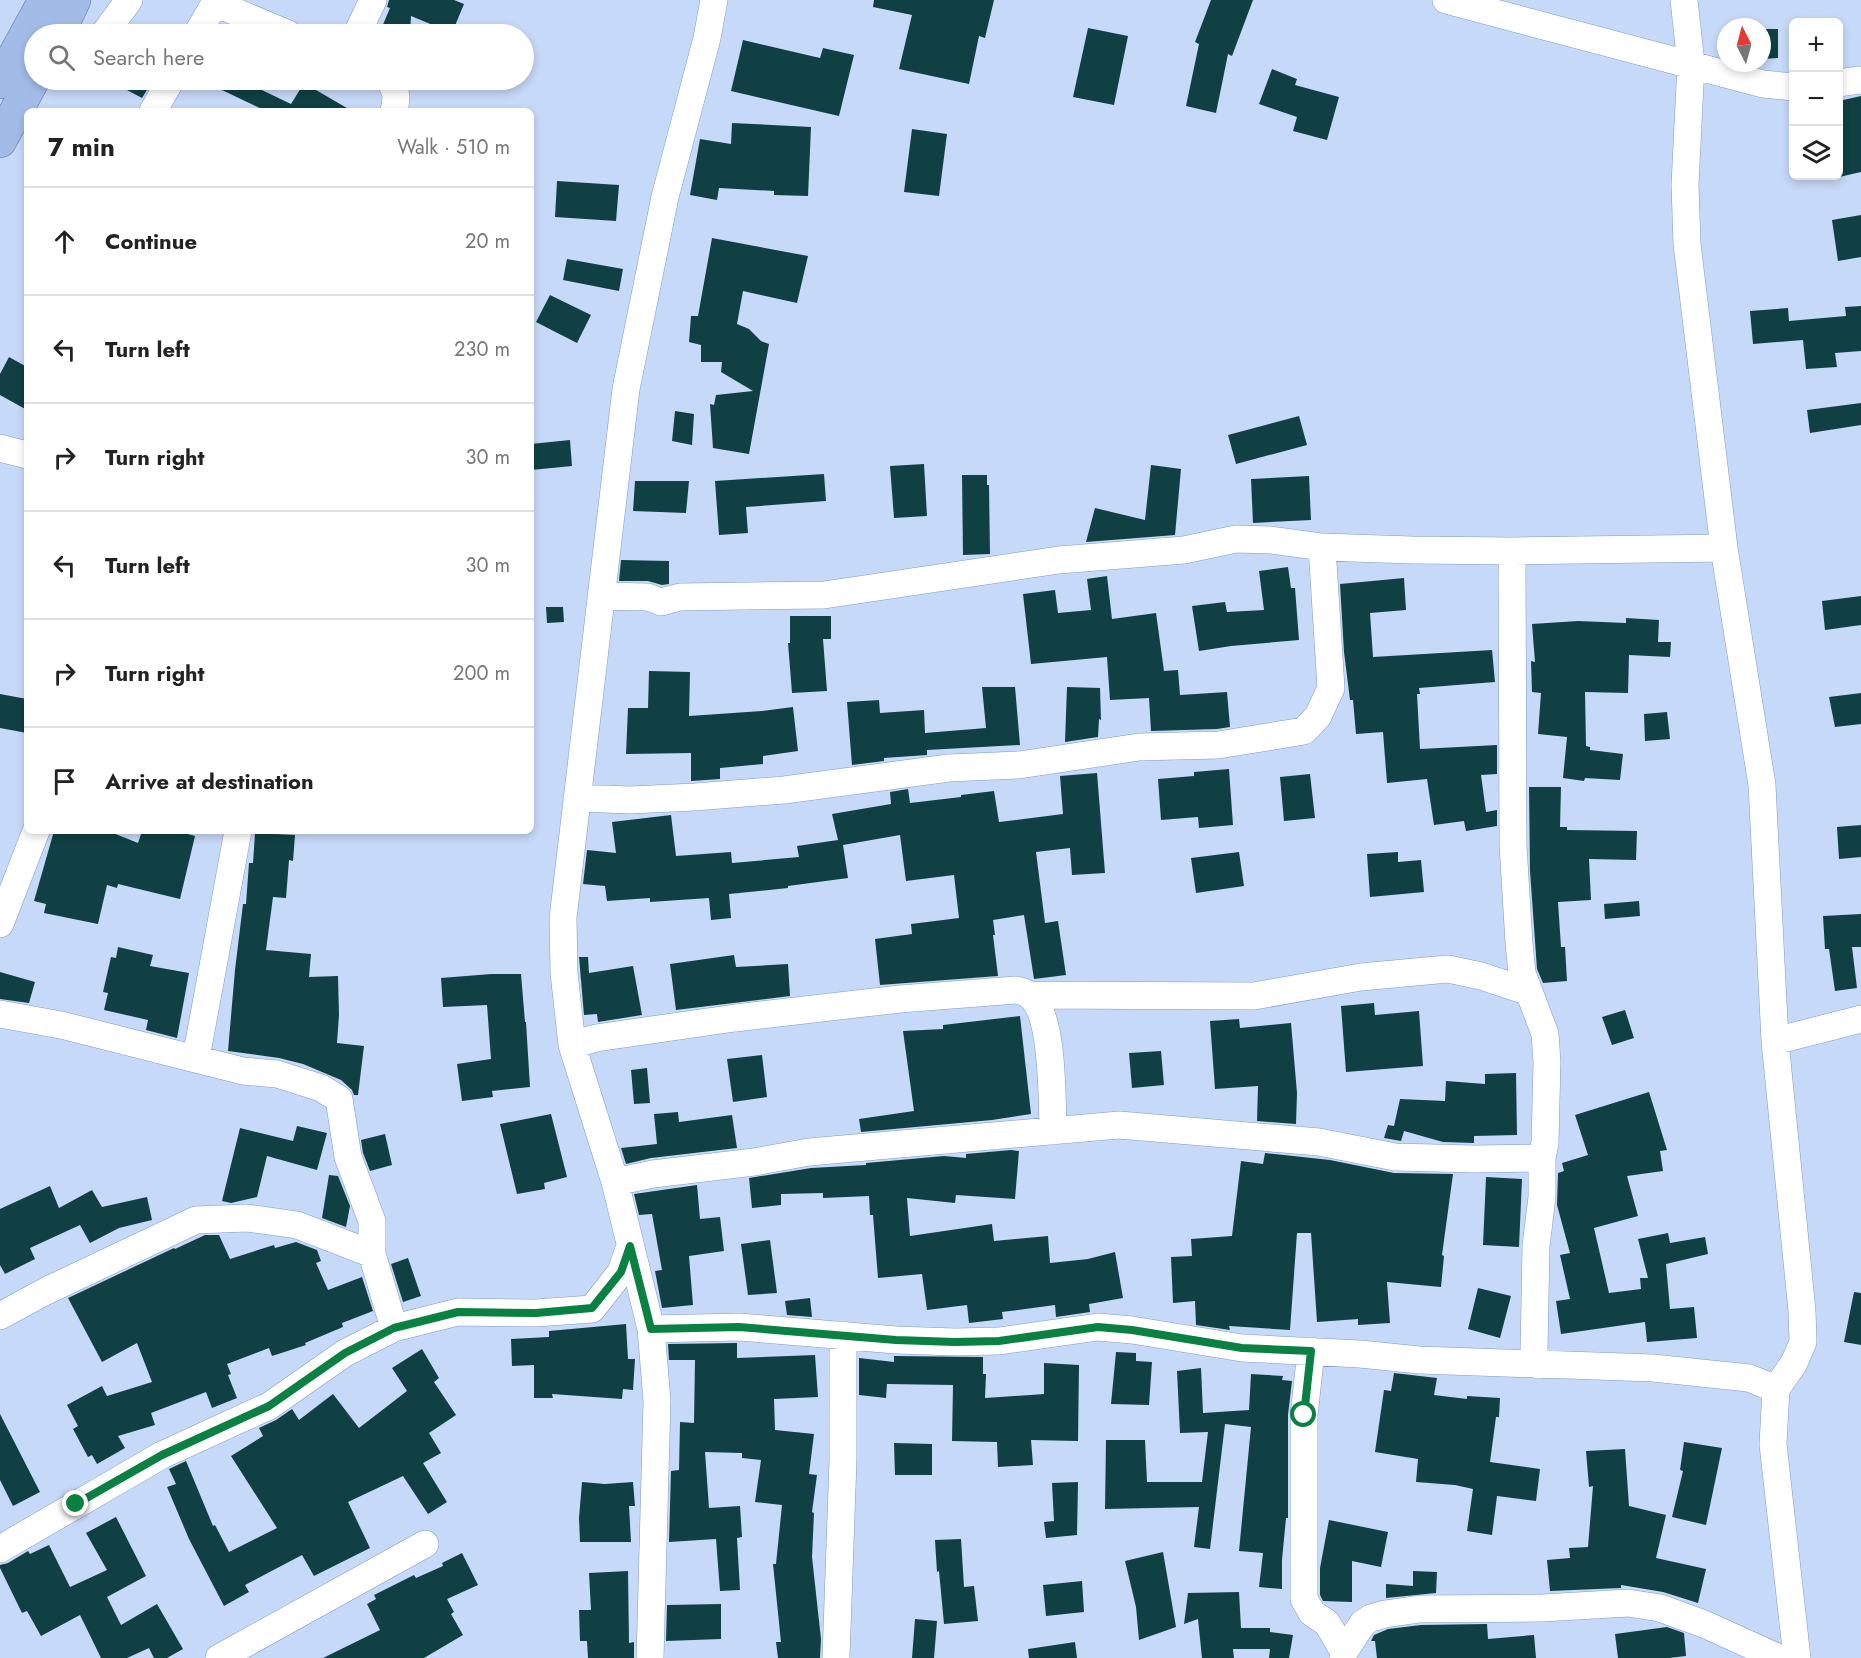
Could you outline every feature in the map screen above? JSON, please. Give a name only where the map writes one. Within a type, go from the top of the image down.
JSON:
[{"type":"main road","points":[[44,18],[74,0]]},
{"type":"main road","points":[[0,82],[24,47]]},
{"type":"main road","points":[[0,141],[28,90]]},
{"type":"street","points":[[111,24],[129,0]]},
{"type":"street","points":[[362,24],[373,0]]},
{"type":"street","points":[[650,1658],[657,1401],[651,1329],[615,1182],[572,1045],[564,973],[563,918],[626,389],[665,197],[707,38],[714,0]]},
{"type":"street","points":[[1446,0],[1763,84],[1789,87]]},
{"type":"street","points":[[1684,0],[1691,64],[1684,185],[1687,244],[1724,548],[1762,785],[1775,1041],[1802,1311],[1803,1342],[1794,1363],[1776,1389],[1773,1444],[1797,1658]]},
{"type":"street","points":[[202,24],[213,2],[265,24]]},
{"type":"street","points":[[1843,82],[1861,80]]},
{"type":"street","points":[[155,108],[165,90]]},
{"type":"street","points":[[395,90],[397,99],[395,108]]},
{"type":"street","points":[[0,448],[24,453]]},
{"type":"street","points":[[601,596],[648,597],[661,602],[680,597],[824,595],[1059,561],[1184,550],[1236,539],[1271,540],[1322,547],[1512,551],[1724,548]]},
{"type":"street","points":[[578,798],[630,800],[784,790],[948,768],[1018,765],[1139,747],[1218,745],[1304,731],[1318,716],[1331,688],[1322,547]]},
{"type":"street","points":[[1512,551],[1513,845],[1522,973],[1545,1034],[1547,1062],[1545,1143],[1536,1246],[1532,1361]]},
{"type":"street","points":[[0,924],[35,834]]},
{"type":"street","points":[[196,1058],[237,834]]},
{"type":"street","points":[[572,1045],[596,1038],[724,1020],[900,999],[1001,990],[1016,990],[1030,995],[1254,996],[1361,977],[1448,969],[1481,976],[1529,992]]},
{"type":"street","points":[[1030,995],[1041,1010],[1050,1053],[1053,1131]]},
{"type":"street","points":[[0,1014],[61,1025],[243,1071],[277,1074],[321,1088],[339,1099],[348,1157],[372,1221],[372,1254],[394,1328]]},
{"type":"street","points":[[1775,1041],[1861,1019]]},
{"type":"street","points":[[615,1182],[653,1174],[754,1162],[809,1152],[1119,1125],[1319,1142],[1395,1157],[1542,1158]]},
{"type":"street","points":[[0,1316],[46,1291],[196,1220],[247,1218],[297,1225],[372,1254]]},
{"type":"street","points":[[0,1549],[162,1455],[269,1406],[345,1353],[394,1328],[458,1312],[536,1313],[592,1308],[621,1272],[630,1246]]},
{"type":"street","points":[[651,1329],[739,1327],[908,1340],[999,1341],[1098,1327],[1132,1330],[1242,1348],[1419,1360],[1532,1361],[1653,1368],[1749,1378],[1776,1389]]},
{"type":"street","points":[[836,1658],[843,1460],[843,1335]]},
{"type":"street","points":[[1311,1351],[1304,1415],[1304,1599],[1312,1613],[1327,1623],[1344,1655]]},
{"type":"street","points":[[219,1658],[425,1544]]},
{"type":"street","points":[[1344,1655],[1363,1623],[1385,1614],[1420,1610],[1555,1608],[1628,1604],[1660,1608],[1704,1624],[1779,1658]]},
{"type":"building","points":[[389,0],[454,0],[464,4],[456,24],[430,24],[411,16],[411,24],[383,24],[390,8],[387,7]]},
{"type":"building","points":[[874,0],[994,0],[985,38],[979,36],[969,84],[899,69],[912,15],[873,7]]},
{"type":"building","points":[[1211,0],[1253,0],[1232,56],[1228,54],[1216,113],[1186,106],[1199,44],[1195,42]]},
{"type":"building","points":[[1088,28],[1128,36],[1114,105],[1073,97]]},
{"type":"building","points":[[1771,29],[1778,29],[1778,58],[1771,58]]},
{"type":"building","points":[[743,40],[820,58],[823,48],[854,55],[839,116],[731,91]]},
{"type":"building","points":[[1272,69],[1297,79],[1295,85],[1339,97],[1327,140],[1293,131],[1297,117],[1259,104]]},
{"type":"building","points":[[127,90],[147,90],[142,98]]},
{"type":"building","points":[[222,90],[262,90],[291,104],[300,90],[316,90],[347,108],[260,108]]},
{"type":"building","points":[[1861,96],[1861,172],[1843,176],[1843,126],[1843,100]]},
{"type":"building","points":[[732,123],[811,127],[808,196],[774,195],[774,191],[719,188],[717,200],[690,195],[700,139],[731,144]]},
{"type":"building","points":[[912,129],[947,134],[939,196],[904,192]]},
{"type":"building","points":[[557,181],[619,185],[616,221],[555,217]]},
{"type":"building","points":[[1861,215],[1861,257],[1838,261],[1832,220]]},
{"type":"building","points":[[712,238],[808,256],[797,303],[743,291],[737,324],[749,329],[761,341],[769,344],[749,454],[713,448],[710,404],[714,405],[716,395],[753,391],[721,372],[722,362],[701,362],[701,345],[689,342],[691,316],[698,316]]},
{"type":"building","points":[[567,259],[623,269],[619,291],[563,280]]},
{"type":"building","points":[[550,295],[591,315],[577,343],[536,322]]},
{"type":"building","points":[[1861,306],[1861,351],[1835,353],[1837,367],[1806,369],[1803,340],[1753,344],[1750,311],[1788,308],[1789,321],[1846,316],[1845,307]]},
{"type":"building","points":[[9,357],[24,365],[24,408],[0,395],[0,374]]},
{"type":"building","points":[[1861,403],[1861,425],[1810,433],[1807,410]]},
{"type":"building","points":[[675,411],[694,414],[692,445],[672,441]]},
{"type":"building","points":[[1299,416],[1307,445],[1236,464],[1228,435]]},
{"type":"building","points":[[570,440],[572,466],[534,470],[534,444]]},
{"type":"building","points":[[924,464],[927,516],[894,518],[890,466]]},
{"type":"building","points":[[1151,465],[1181,469],[1175,535],[1086,542],[1095,508],[1145,520]]},
{"type":"building","points":[[824,474],[826,501],[746,507],[748,533],[719,535],[715,481]]},
{"type":"building","points":[[962,475],[987,475],[990,554],[963,555]]},
{"type":"building","points":[[1309,476],[1311,520],[1253,523],[1251,479]]},
{"type":"building","points":[[635,481],[689,481],[686,513],[633,511]]},
{"type":"building","points":[[621,560],[669,561],[669,584],[619,581]]},
{"type":"building","points":[[1288,567],[1291,588],[1295,588],[1299,640],[1199,651],[1192,606],[1225,602],[1227,612],[1264,610],[1259,571]]},
{"type":"building","points":[[1107,576],[1112,619],[1156,613],[1164,671],[1178,670],[1180,695],[1227,692],[1230,727],[1151,731],[1149,698],[1110,700],[1107,657],[1031,664],[1023,594],[1055,590],[1058,613],[1091,610],[1087,579]]},
{"type":"building","points":[[1404,578],[1406,610],[1370,613],[1373,657],[1492,650],[1495,682],[1419,688],[1420,694],[1417,694],[1420,749],[1497,745],[1497,774],[1481,775],[1486,812],[1497,810],[1497,826],[1466,831],[1464,821],[1434,825],[1427,779],[1387,783],[1383,732],[1356,734],[1353,700],[1350,700],[1344,652],[1340,584]]},
{"type":"building","points":[[1861,596],[1861,625],[1825,630],[1822,601]]},
{"type":"building","points":[[546,607],[563,607],[564,622],[547,623]]},
{"type":"building","points":[[790,616],[831,616],[831,639],[823,639],[827,691],[792,693],[788,643],[790,643]]},
{"type":"building","points":[[1626,618],[1659,620],[1658,642],[1671,642],[1670,657],[1629,655],[1628,693],[1585,692],[1586,746],[1590,747],[1590,750],[1623,754],[1620,780],[1585,778],[1584,781],[1563,778],[1567,737],[1538,734],[1541,693],[1532,692],[1531,661],[1535,662],[1532,624],[1578,621],[1626,623]]},
{"type":"building","points":[[649,671],[690,672],[689,716],[793,707],[798,751],[763,756],[763,764],[720,768],[720,779],[691,781],[691,753],[626,754],[628,708],[648,708]]},
{"type":"building","points":[[982,687],[1015,687],[1020,745],[927,750],[927,755],[884,758],[884,761],[852,765],[847,702],[879,700],[880,713],[924,710],[925,733],[986,728]]},
{"type":"building","points":[[1067,687],[1100,688],[1101,720],[1099,719],[1098,737],[1065,742]]},
{"type":"building","points":[[1861,693],[1861,724],[1835,727],[1829,697]]},
{"type":"building","points":[[0,694],[24,698],[24,732],[0,728]]},
{"type":"building","points":[[1667,712],[1670,739],[1645,741],[1644,714]]},
{"type":"building","points":[[1229,769],[1233,825],[1199,828],[1198,817],[1161,820],[1158,779],[1194,776],[1194,772]]},
{"type":"building","points":[[1097,773],[1105,873],[1072,875],[1070,848],[1036,852],[1045,923],[1058,921],[1066,975],[1034,979],[1024,915],[993,920],[998,976],[880,985],[875,939],[912,934],[911,924],[959,918],[954,875],[906,881],[900,835],[843,845],[848,878],[788,886],[788,888],[729,894],[731,918],[711,920],[709,898],[650,902],[650,898],[607,901],[605,886],[583,884],[587,850],[616,853],[612,822],[671,815],[676,856],[731,852],[732,863],[799,857],[797,846],[838,840],[832,814],[891,804],[890,792],[908,789],[910,803],[994,791],[999,822],[1063,814],[1060,776]]},
{"type":"building","points":[[1310,774],[1315,818],[1284,821],[1280,777]]},
{"type":"building","points":[[1529,787],[1561,787],[1560,827],[1567,827],[1567,830],[1637,831],[1636,860],[1589,859],[1591,900],[1558,902],[1561,947],[1565,947],[1567,981],[1543,983],[1537,969],[1530,871]]},
{"type":"building","points":[[1861,825],[1861,857],[1839,859],[1837,827]]},
{"type":"building","points":[[53,834],[116,834],[138,843],[141,834],[195,836],[180,899],[118,884],[117,888],[107,885],[98,924],[44,913],[46,904],[34,901]]},
{"type":"building","points":[[255,834],[295,835],[293,861],[289,860],[286,898],[273,897],[266,950],[311,954],[309,977],[338,976],[337,1043],[364,1046],[358,1095],[354,1095],[341,1080],[303,1064],[279,1058],[228,1051],[243,904],[246,904],[249,863],[253,863]]},
{"type":"building","points":[[1239,852],[1244,886],[1196,893],[1191,858]]},
{"type":"building","points":[[1398,852],[1398,862],[1421,860],[1424,892],[1370,897],[1367,854]]},
{"type":"building","points":[[1639,901],[1640,916],[1605,919],[1604,904]]},
{"type":"building","points":[[1861,914],[1861,947],[1852,947],[1857,988],[1835,991],[1829,949],[1825,949],[1823,916]]},
{"type":"building","points":[[118,947],[153,955],[150,966],[189,973],[177,1038],[146,1030],[148,1020],[104,1010],[108,993],[103,992],[111,957],[116,958]]},
{"type":"building","points":[[734,955],[736,967],[788,964],[790,996],[676,1010],[670,964]]},
{"type":"building","points":[[579,957],[588,957],[589,973],[633,966],[642,1015],[598,1022],[597,1014],[584,1015]]},
{"type":"building","points":[[0,972],[35,982],[29,1003],[0,999]]},
{"type":"building","points":[[521,974],[530,1087],[492,1091],[493,1097],[462,1101],[457,1064],[491,1059],[487,1005],[443,1007],[441,978]]},
{"type":"building","points":[[1374,1003],[1375,1015],[1419,1011],[1423,1066],[1346,1072],[1341,1006]]},
{"type":"building","points":[[1625,1010],[1634,1038],[1612,1045],[1602,1017]]},
{"type":"building","points":[[1020,1016],[1031,1114],[992,1120],[861,1132],[859,1119],[914,1111],[903,1031],[943,1029],[943,1025]]},
{"type":"building","points":[[1239,1019],[1240,1028],[1291,1023],[1297,1093],[1296,1124],[1257,1121],[1258,1086],[1215,1089],[1210,1021]]},
{"type":"building","points":[[1161,1051],[1164,1085],[1132,1088],[1129,1053]]},
{"type":"building","points":[[762,1055],[767,1097],[733,1102],[727,1059]]},
{"type":"building","points":[[647,1068],[650,1103],[634,1104],[631,1070]]},
{"type":"building","points":[[1516,1073],[1517,1135],[1474,1136],[1474,1143],[1443,1142],[1404,1131],[1401,1141],[1384,1138],[1388,1125],[1394,1126],[1400,1099],[1445,1101],[1446,1081],[1485,1084],[1485,1074]]},
{"type":"building","points":[[1649,1092],[1667,1150],[1660,1151],[1663,1171],[1627,1176],[1638,1216],[1594,1228],[1609,1293],[1641,1289],[1640,1278],[1648,1278],[1638,1239],[1668,1233],[1670,1243],[1705,1237],[1708,1254],[1666,1264],[1670,1309],[1694,1307],[1697,1338],[1647,1342],[1645,1322],[1561,1334],[1556,1301],[1570,1299],[1560,1255],[1570,1253],[1557,1205],[1558,1173],[1564,1171],[1562,1163],[1588,1155],[1575,1115]]},
{"type":"building","points":[[678,1112],[679,1122],[732,1115],[737,1148],[651,1158],[626,1164],[621,1148],[657,1144],[654,1114]]},
{"type":"building","points":[[551,1114],[567,1177],[544,1183],[545,1189],[517,1194],[500,1124]]},
{"type":"building","points":[[297,1126],[327,1133],[317,1170],[267,1156],[257,1197],[231,1203],[222,1201],[240,1128],[293,1141]]},
{"type":"building","points":[[385,1134],[392,1165],[370,1171],[361,1140]]},
{"type":"building","points":[[1019,1151],[1015,1199],[956,1195],[955,1203],[907,1198],[910,1236],[992,1224],[994,1241],[1048,1236],[1050,1263],[1088,1259],[1115,1252],[1123,1298],[1089,1304],[1090,1312],[1056,1317],[1055,1305],[1002,1312],[1003,1319],[969,1323],[967,1305],[927,1310],[922,1274],[878,1278],[873,1215],[870,1215],[869,1196],[823,1198],[823,1193],[781,1194],[781,1205],[752,1208],[749,1178],[811,1168],[866,1165],[866,1163],[944,1156],[966,1158],[966,1154]]},
{"type":"building","points":[[1265,1153],[1330,1160],[1394,1173],[1453,1174],[1442,1255],[1444,1256],[1441,1287],[1387,1282],[1390,1323],[1358,1325],[1358,1319],[1317,1322],[1311,1233],[1297,1233],[1290,1330],[1229,1326],[1230,1330],[1196,1325],[1195,1301],[1173,1303],[1171,1257],[1192,1256],[1191,1239],[1232,1236],[1241,1161],[1263,1164]]},
{"type":"building","points":[[329,1175],[338,1176],[350,1206],[346,1227],[322,1218]]},
{"type":"building","points":[[1486,1177],[1522,1179],[1519,1247],[1483,1245]]},
{"type":"building","points":[[697,1185],[700,1219],[720,1217],[724,1251],[689,1256],[693,1305],[662,1308],[655,1271],[662,1270],[652,1214],[639,1215],[634,1194]]},
{"type":"building","points":[[50,1186],[59,1208],[92,1190],[102,1207],[147,1197],[152,1220],[119,1228],[90,1243],[80,1225],[30,1248],[35,1259],[5,1274],[0,1265],[0,1209]]},
{"type":"building","points":[[205,1235],[219,1235],[230,1259],[274,1245],[275,1248],[296,1242],[317,1250],[321,1261],[316,1263],[328,1290],[362,1277],[373,1311],[342,1323],[343,1327],[305,1343],[306,1345],[272,1356],[269,1348],[227,1364],[231,1374],[228,1375],[237,1398],[212,1408],[206,1392],[151,1413],[155,1425],[118,1436],[125,1448],[97,1464],[92,1455],[88,1457],[73,1429],[78,1426],[67,1405],[102,1386],[107,1396],[152,1382],[137,1343],[102,1362],[68,1298]]},
{"type":"building","points":[[770,1240],[777,1293],[748,1295],[741,1244]]},
{"type":"building","points":[[408,1258],[421,1296],[403,1302],[391,1264]]},
{"type":"building","points":[[1478,1288],[1511,1296],[1500,1338],[1468,1329]]},
{"type":"building","points":[[1854,1292],[1861,1293],[1861,1345],[1844,1342]]},
{"type":"building","points":[[810,1298],[812,1317],[787,1315],[785,1301]]},
{"type":"building","points":[[626,1324],[628,1359],[635,1359],[633,1390],[623,1389],[622,1399],[552,1394],[553,1398],[534,1398],[534,1365],[512,1366],[511,1339],[549,1337],[549,1331]]},
{"type":"building","points":[[737,1343],[737,1358],[815,1355],[818,1397],[774,1399],[775,1430],[814,1434],[809,1474],[817,1475],[812,1512],[814,1513],[812,1557],[821,1639],[820,1658],[778,1658],[776,1642],[781,1642],[773,1564],[776,1564],[782,1505],[755,1502],[761,1460],[742,1458],[742,1453],[705,1452],[709,1508],[740,1506],[742,1537],[737,1538],[740,1590],[720,1591],[716,1539],[669,1542],[671,1471],[679,1470],[680,1422],[694,1423],[695,1360],[669,1360],[668,1344]]},
{"type":"building","points":[[422,1349],[439,1378],[434,1382],[456,1415],[429,1433],[441,1453],[423,1463],[447,1502],[428,1514],[403,1476],[348,1502],[370,1548],[314,1576],[302,1555],[245,1585],[249,1592],[224,1606],[189,1539],[167,1487],[176,1484],[169,1469],[186,1461],[213,1526],[215,1525],[229,1552],[277,1528],[231,1456],[263,1436],[259,1428],[292,1409],[299,1420],[333,1394],[359,1428],[407,1391],[392,1368]]},
{"type":"building","points":[[1116,1352],[1136,1353],[1136,1361],[1152,1362],[1149,1405],[1111,1404]]},
{"type":"building","points":[[894,1356],[983,1357],[983,1374],[986,1374],[985,1398],[1044,1394],[1044,1363],[1079,1365],[1078,1441],[1031,1440],[1033,1465],[998,1467],[997,1442],[952,1441],[953,1385],[887,1384],[886,1398],[859,1395],[859,1358],[894,1362]]},
{"type":"building","points":[[1201,1368],[1203,1413],[1249,1410],[1251,1374],[1283,1376],[1282,1380],[1292,1381],[1288,1415],[1288,1518],[1286,1518],[1282,1560],[1282,1589],[1259,1587],[1263,1553],[1239,1551],[1251,1427],[1225,1424],[1210,1549],[1194,1547],[1199,1507],[1105,1509],[1106,1440],[1145,1440],[1147,1482],[1202,1482],[1208,1432],[1180,1433],[1177,1371]]},
{"type":"building","points":[[1394,1373],[1437,1378],[1434,1395],[1467,1399],[1467,1396],[1500,1398],[1499,1417],[1496,1417],[1490,1462],[1540,1469],[1536,1501],[1497,1496],[1492,1535],[1467,1531],[1473,1489],[1416,1482],[1418,1459],[1375,1452],[1384,1390],[1391,1391]]},
{"type":"building","points":[[0,1414],[40,1492],[13,1506],[0,1480]]},
{"type":"building","points":[[1684,1442],[1722,1448],[1706,1525],[1672,1517],[1683,1471],[1680,1470]]},
{"type":"building","points":[[894,1443],[932,1444],[932,1475],[895,1475]]},
{"type":"building","points":[[1625,1449],[1629,1506],[1666,1515],[1656,1558],[1706,1569],[1698,1603],[1663,1592],[1621,1585],[1621,1588],[1550,1591],[1547,1560],[1570,1558],[1569,1548],[1588,1547],[1593,1486],[1589,1487],[1586,1451]]},
{"type":"building","points":[[582,1482],[605,1484],[633,1482],[635,1506],[629,1506],[631,1542],[580,1542]]},
{"type":"building","points":[[1078,1482],[1077,1535],[1046,1538],[1044,1522],[1054,1521],[1052,1483]]},
{"type":"building","points":[[116,1517],[146,1576],[107,1597],[121,1625],[157,1604],[183,1649],[167,1658],[154,1658],[149,1648],[127,1658],[101,1658],[80,1615],[41,1636],[27,1611],[22,1613],[0,1568],[0,1565],[28,1551],[30,1554],[49,1545],[70,1587],[107,1570],[86,1533]]},
{"type":"building","points":[[1329,1520],[1388,1532],[1381,1567],[1352,1561],[1352,1602],[1323,1601],[1320,1595],[1320,1568]]},
{"type":"building","points":[[961,1539],[964,1587],[974,1586],[978,1621],[944,1624],[935,1540]]},
{"type":"building","points":[[1163,1552],[1176,1627],[1139,1640],[1136,1607],[1125,1561]]},
{"type":"building","points":[[462,1553],[478,1585],[447,1599],[454,1612],[451,1614],[463,1635],[424,1658],[323,1658],[380,1630],[367,1604],[376,1599],[374,1595],[414,1575],[416,1578],[443,1566],[442,1563]]},
{"type":"building","points":[[628,1571],[629,1643],[634,1642],[634,1658],[588,1658],[587,1641],[580,1641],[579,1610],[591,1610],[589,1573]]},
{"type":"building","points":[[1413,1571],[1437,1572],[1436,1593],[1386,1598],[1386,1584],[1413,1586]]},
{"type":"building","points":[[1082,1581],[1084,1612],[1046,1616],[1043,1585]]},
{"type":"building","points":[[1239,1592],[1241,1628],[1270,1628],[1270,1632],[1293,1635],[1289,1658],[1269,1658],[1270,1649],[1233,1649],[1234,1658],[1202,1658],[1198,1619],[1184,1624],[1188,1593]]},
{"type":"building","points":[[721,1604],[721,1639],[666,1641],[667,1605]]},
{"type":"building","points":[[915,1619],[937,1621],[934,1658],[912,1658]]},
{"type":"building","points":[[1487,1624],[1488,1639],[1534,1635],[1536,1658],[1377,1658],[1375,1641],[1371,1641],[1374,1635],[1388,1629],[1421,1625]]},
{"type":"building","points":[[1667,1627],[1684,1633],[1686,1656],[1618,1658],[1615,1634]]},
{"type":"building","points":[[1075,1642],[1077,1658],[1029,1658],[1028,1649]]},
{"type":"route","points":[[76,1504],[162,1455],[269,1406],[345,1353],[394,1328],[458,1312],[536,1313],[592,1308],[621,1272],[630,1246],[651,1329],[739,1327],[896,1340],[955,1342],[999,1341],[1098,1327],[1132,1330],[1242,1348],[1311,1351],[1304,1415]]}]
